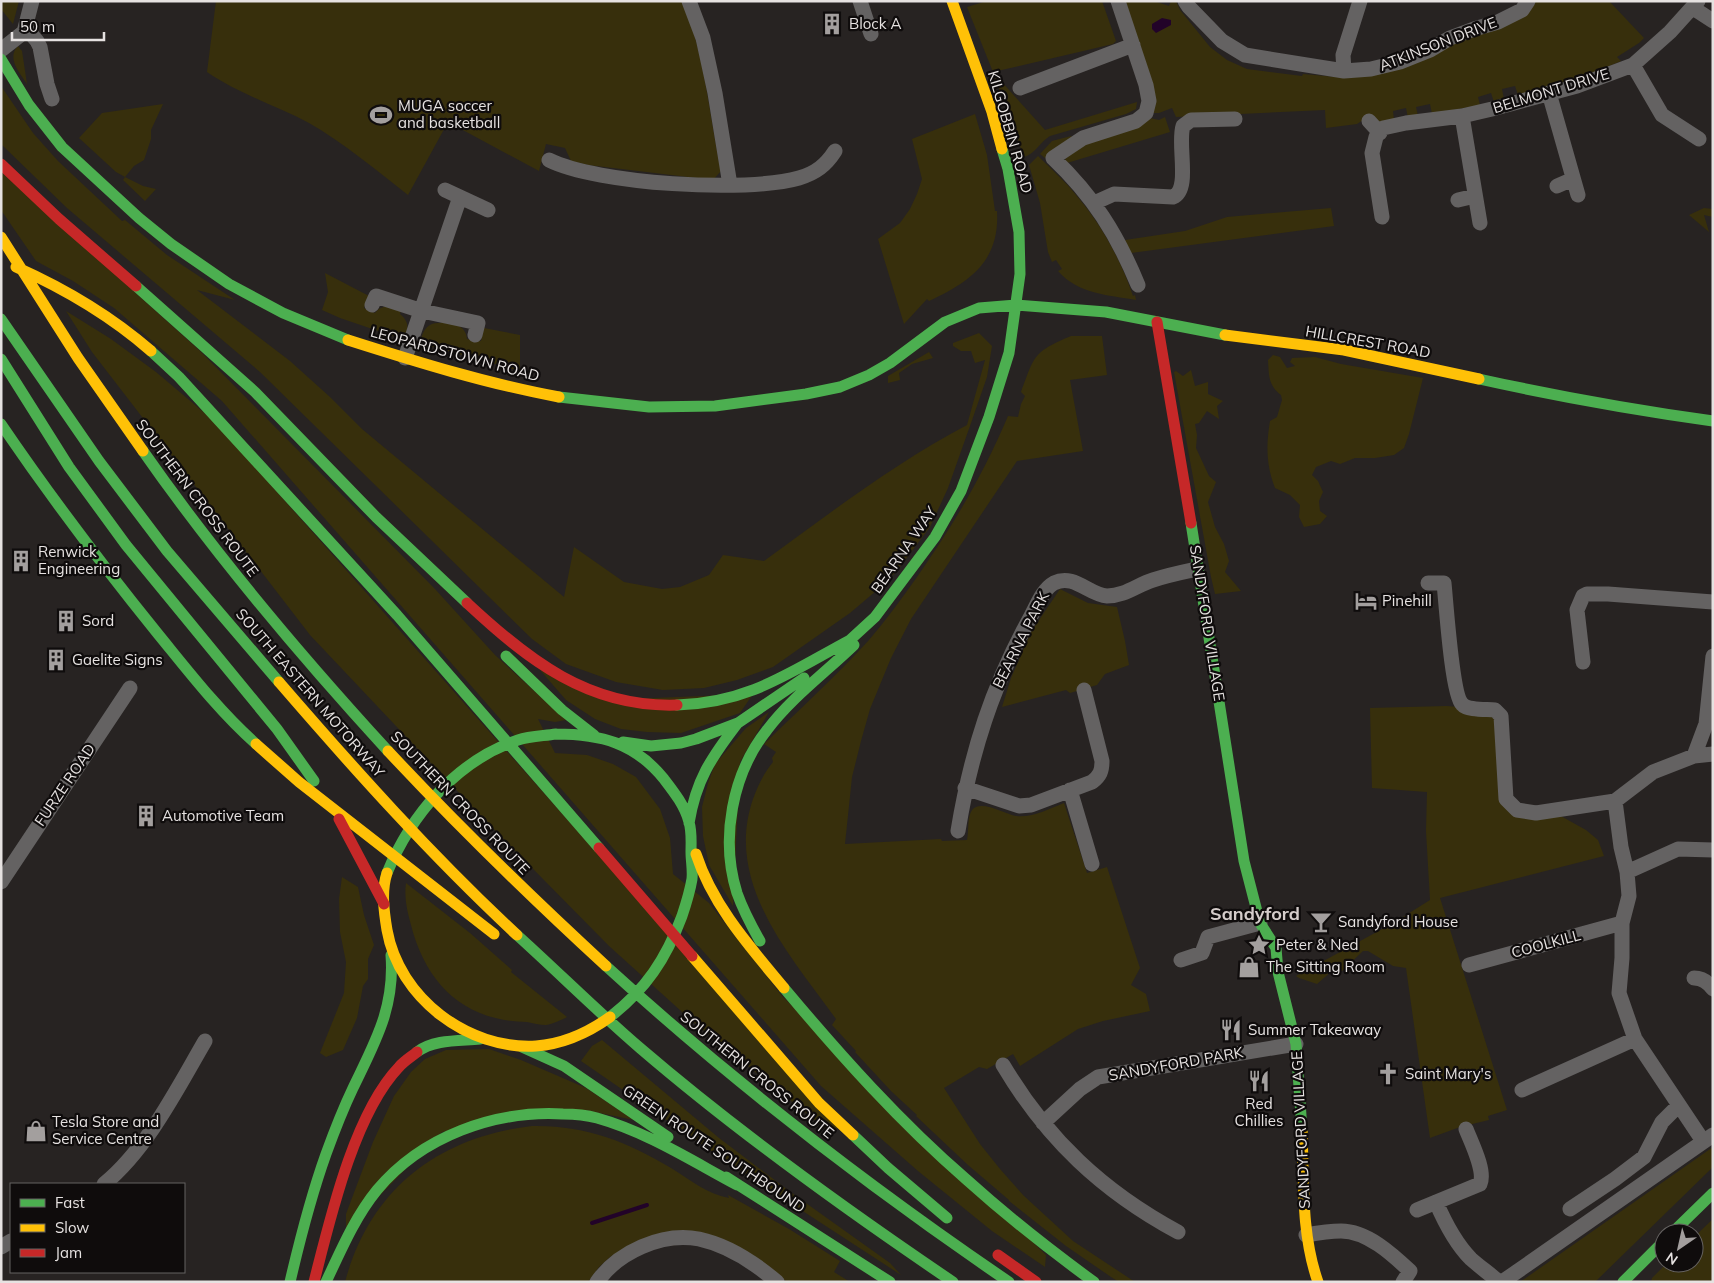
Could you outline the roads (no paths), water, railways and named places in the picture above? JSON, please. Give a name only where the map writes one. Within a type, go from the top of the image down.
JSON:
[{"type":"main road","name":"KILGOBBIN ROAD","points":[[952,1],[992,112],[1008,169],[1019,232],[1020,274],[1016,305]]},
{"type":"main road","name":"LEOPARDSTOWN ROAD","points":[[1,59],[29,105],[62,147],[132,212],[177,248],[229,284],[283,312],[335,335],[405,358],[499,384],[576,400],[649,407],[733,404],[806,394],[855,382],[890,363],[945,322],[979,308],[1016,305]]},
{"type":"main road","points":[[1,164],[63,224],[237,375],[304,441],[406,547],[524,675],[562,710],[594,735]]},
{"type":"main road","name":"SOUTHERN CROSS ROUTE","points":[[1,238],[28,283],[130,436],[203,534],[306,660],[409,775],[469,837],[585,947],[697,1047],[815,1142],[1009,1282]]},
{"type":"main road","points":[[1,261],[54,284],[114,323],[136,338],[179,377],[291,497],[446,671],[820,1103],[888,1168],[958,1227]]},
{"type":"main road","name":"HILLCREST ROAD","points":[[1016,305],[1106,312],[1232,338],[1315,346],[1382,356],[1546,394],[1646,412],[1713,421]]},
{"type":"main road","name":"BEARNA WAY","points":[[613,740],[651,746],[666,745],[696,739],[738,723],[819,668],[874,617],[936,537],[960,491],[989,417],[1005,367],[1016,305]]},
{"type":"main road","name":"SOUTH EASTERN MOTORWAY","points":[[1,319],[36,373],[167,551],[346,760],[427,847],[495,914],[640,1048],[770,1154],[844,1208],[953,1282]]},
{"type":"main road","name":"SANDYFORD VILLAGE","points":[[1157,322],[1187,495],[1241,844],[1260,923],[1276,948],[1278,972],[1296,1044],[1301,1102],[1306,1235],[1318,1282]]},
{"type":"main road","points":[[1,359],[69,467],[126,545],[307,769],[337,815],[384,904]]},
{"type":"main road","points":[[1,424],[38,478],[116,582],[198,683],[246,735],[306,788],[503,940]]},
{"type":"main road","points":[[406,547],[513,645],[540,665],[579,687],[614,698],[665,706],[712,702],[764,686],[850,640]]},
{"type":"main road","points":[[824,1037],[767,951],[747,917],[736,886],[731,863],[730,823],[739,780],[746,763],[763,734],[781,713],[857,642],[874,617]]},
{"type":"main road","name":"BEARNA WAY","points":[[690,824],[692,801],[703,770],[710,758],[738,723]]},
{"type":"main road","points":[[290,1282],[306,1216],[325,1156],[344,1109],[376,1044],[386,1018],[393,968],[388,935],[384,904],[385,879],[400,843],[424,808],[458,774],[487,754],[519,739],[556,734],[594,735],[613,740],[640,757],[672,788],[690,824],[691,885],[683,914],[670,944],[649,980],[619,1011],[578,1035],[544,1046],[519,1046],[483,1039],[448,1022],[426,1005],[412,987],[403,973],[388,935]]},
{"type":"main road","points":[[691,840],[703,875],[720,905],[771,973],[824,1037],[883,1101],[947,1164],[1015,1222],[1094,1282]]},
{"type":"main road","points":[[525,958],[643,1063],[718,1125],[860,1232],[937,1282]]},
{"type":"main road","points":[[314,1282],[348,1165],[376,1099],[388,1079],[404,1061],[421,1049],[442,1042],[483,1039]]},
{"type":"main road","name":"GREEN ROUTE SOUTHBOUND","points":[[519,1046],[564,1066],[737,1185],[890,1282]]},
{"type":"main road","points":[[326,1282],[349,1233],[363,1210],[388,1179],[422,1152],[445,1137],[472,1125],[510,1114],[556,1112],[596,1118],[650,1139],[737,1185]]},
{"type":"main road","points":[[326,1282],[335,1237],[354,1173],[348,1165]]},
{"type":"main road","points":[[1682,1223],[1713,1193]]},
{"type":"main road","points":[[989,1249],[1036,1282]]},
{"type":"main road","points":[[1623,1282],[1654,1251]]},
{"type":"street","points":[[1,50],[22,34],[26,28],[32,1]]},
{"type":"street","points":[[689,1],[703,38],[715,94],[730,185]]},
{"type":"street","points":[[860,1],[871,34]]},
{"type":"street","points":[[1118,1],[1146,85],[1150,101],[1146,113],[1136,121],[1083,138],[1053,158],[1076,181],[1094,203],[1111,230],[1138,285]]},
{"type":"street","name":"ATKINSON DRIVE","points":[[1185,1],[1188,7],[1222,41],[1245,55],[1344,72],[1371,69],[1400,62],[1430,50],[1450,38],[1498,22],[1522,10],[1528,1]]},
{"type":"street","points":[[1344,72],[1343,55],[1360,1]]},
{"type":"street","points":[[1696,5],[1713,20]]},
{"type":"street","name":"BELMONT DRIVE","points":[[1378,135],[1384,128],[1406,123],[1462,116],[1577,86],[1633,65],[1670,32],[1696,5]]},
{"type":"street","points":[[26,28],[40,47],[52,99]]},
{"type":"street","points":[[1020,88],[1133,45]]},
{"type":"street","points":[[1633,65],[1662,115],[1699,139]]},
{"type":"street","points":[[1549,93],[1578,195]]},
{"type":"street","points":[[1462,116],[1480,223]]},
{"type":"street","points":[[1094,203],[1114,194],[1173,197],[1178,195],[1181,192],[1182,182],[1181,137],[1184,126],[1191,120],[1235,119]]},
{"type":"street","points":[[1369,121],[1378,135],[1372,153],[1382,217]]},
{"type":"street","points":[[549,160],[562,166],[612,177],[683,184],[754,185],[800,178],[825,165],[835,151]]},
{"type":"street","points":[[1557,186],[1573,179]]},
{"type":"street","points":[[445,190],[488,210]]},
{"type":"street","points":[[1458,200],[1475,196]]},
{"type":"street","points":[[405,358],[460,197]]},
{"type":"street","points":[[372,305],[376,296],[422,312],[478,323],[475,335]]},
{"type":"street","name":"BEARNA PARK","points":[[958,831],[965,788],[989,704],[1022,632],[1046,590],[1053,583],[1061,580],[1071,580],[1105,596],[1119,595],[1153,580],[1198,568]]},
{"type":"street","points":[[1428,583],[1444,583],[1453,668],[1462,705],[1468,708],[1495,710],[1501,716],[1506,799],[1511,806],[1524,812],[1536,813],[1615,801],[1653,772],[1694,756],[1713,754]]},
{"type":"street","points":[[1582,662],[1577,610],[1583,596],[1587,594],[1713,602]]},
{"type":"street","points":[[1694,756],[1706,724],[1713,656]]},
{"type":"street","name":"FURZE ROAD","points":[[1,882],[130,688]]},
{"type":"street","points":[[965,788],[1019,806],[1031,804],[1092,782],[1102,770],[1102,761],[1099,742],[1084,690]]},
{"type":"street","points":[[1070,790],[1092,864]]},
{"type":"street","points":[[1436,1202],[1445,1224],[1461,1248],[1500,1282],[1708,1138],[1679,1105],[1635,1040],[1619,993],[1622,923],[1629,896],[1627,872],[1621,846],[1615,801]]},
{"type":"street","points":[[1627,872],[1678,849],[1713,850]]},
{"type":"street","points":[[1181,960],[1202,953],[1208,937],[1260,923]]},
{"type":"street","name":"COOLKILL","points":[[1469,965],[1622,923]]},
{"type":"street","points":[[1694,978],[1700,978],[1713,989]]},
{"type":"street","points":[[1522,1090],[1635,1040]]},
{"type":"street","points":[[105,1183],[125,1164],[153,1128],[205,1041]]},
{"type":"street","name":"SANDYFORD PARK","points":[[1043,1123],[1080,1089],[1098,1077],[1296,1044]]},
{"type":"street","points":[[1003,1065],[1017,1088],[1043,1123],[1083,1167],[1148,1216],[1178,1232]]},
{"type":"street","points":[[1570,1209],[1644,1158],[1662,1122],[1679,1105]]},
{"type":"street","points":[[1417,1210],[1480,1184],[1482,1180],[1481,1170],[1466,1129]]},
{"type":"street","points":[[1306,1235],[1342,1231],[1369,1239],[1392,1253],[1410,1271],[1403,1282]]},
{"type":"street","points":[[597,1282],[613,1263],[643,1246],[679,1238],[699,1239],[724,1248],[748,1261],[777,1282]]},
{"type":"waterway","points":[[592,1223],[647,1205]]},
{"type":"place","name":"Block A","points":[[832,24]]},
{"type":"place","name":"MUGA soccer and basketball","points":[[381,115]]},
{"type":"place","name":"Renwick Engineering","points":[[21,561]]},
{"type":"place","name":"Pinehill","points":[[1366,601]]},
{"type":"place","name":"Sord","points":[[66,621]]},
{"type":"place","name":"Gaelite Signs","points":[[56,660]]},
{"type":"place","name":"Automotive Team","points":[[146,816]]},
{"type":"place","name":"Sandyford House","points":[[1321,922]]},
{"type":"place","name":"Peter & Ned","points":[[1259,945]]},
{"type":"place","name":"The Sitting Room","points":[[1249,967]]},
{"type":"place","name":"Summer Takeaway","points":[[1231,1030]]},
{"type":"place","name":"Saint Mary's","points":[[1388,1074]]},
{"type":"place","name":"Red Chillies","points":[[1259,1081]]},
{"type":"place","name":"Tesla Store and Service Centre","points":[[36,1131]]},
{"type":"district","name":"Sandyford","points":[[1255,914]]}]
